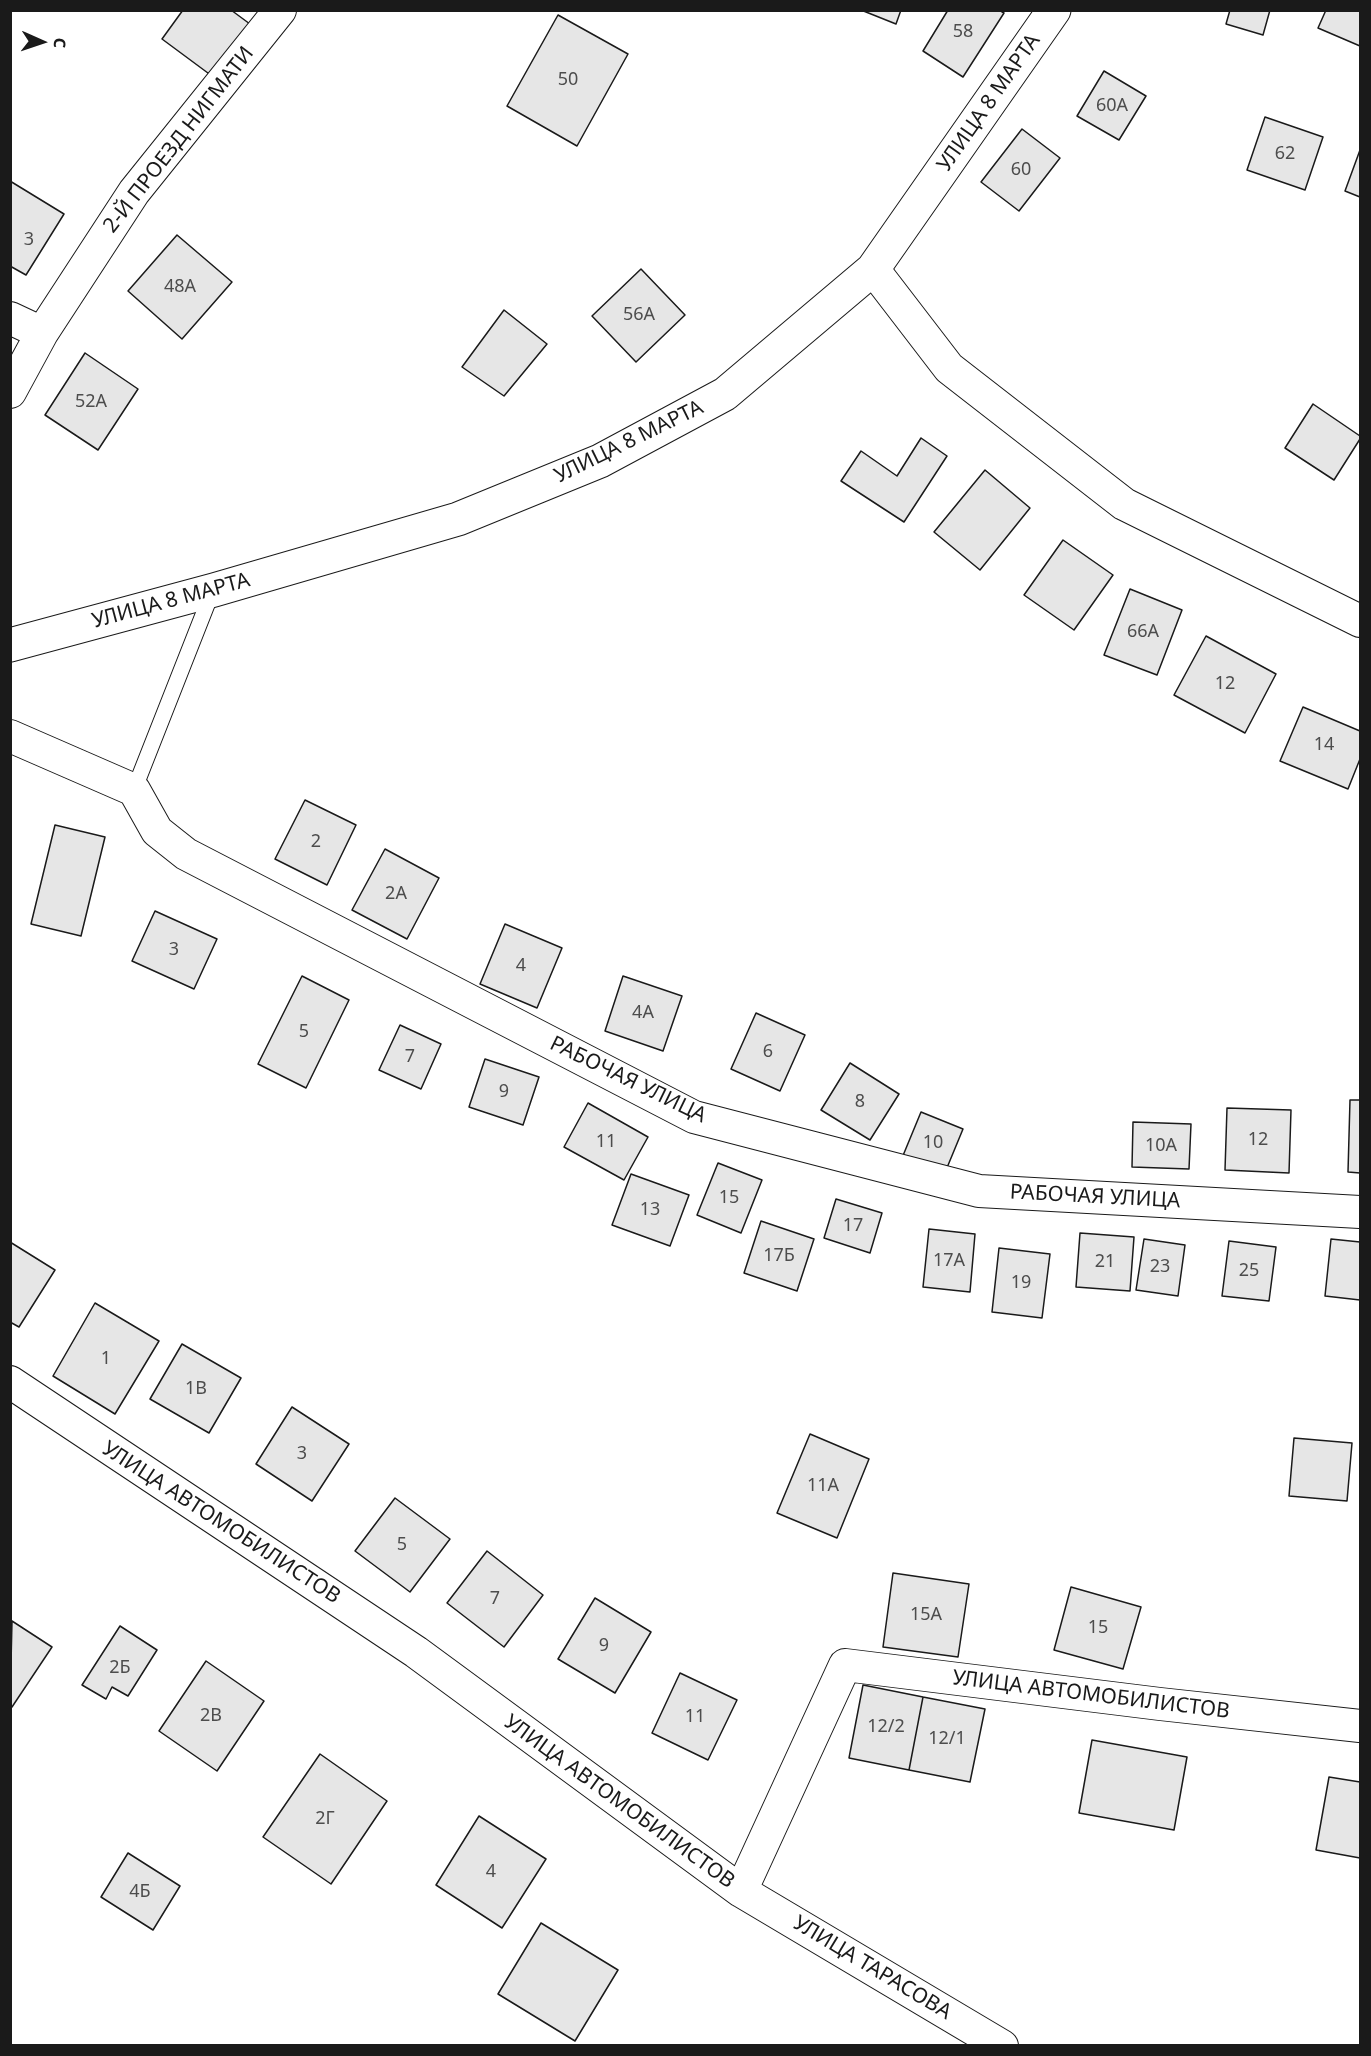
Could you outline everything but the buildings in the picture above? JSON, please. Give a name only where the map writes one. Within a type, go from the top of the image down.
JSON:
[{"type":"main road","name":"УЛИЦА 8 МАРТА","points":[[10,645],[214,590],[458,519],[600,461],[725,394],[873,268],[1054,10]]},
{"type":"street","name":"2-Й ПРОЕЗД НИГМАТИ","points":[[10,392],[42,333],[134,192],[280,10]]},
{"type":"street","points":[[873,268],[949,368],[1124,504],[1360,621]]},
{"type":"street","points":[[10,318],[42,333]]},
{"type":"street","points":[[10,736],[134,790]]},
{"type":"street","name":"РАБОЧАЯ УЛИЦА","points":[[134,790],[157,831],[186,854],[694,1117],[979,1191],[1360,1212]]},
{"type":"street","name":"УЛИЦА АВТОМОБИЛИСТОВ","points":[[10,1382],[416,1652],[741,1891],[845,1665],[1149,1703],[1360,1726]]},
{"type":"street","name":"УЛИЦА ТАРАСОВА","points":[[741,1891],[1002,2046]]},
{"type":"lane","points":[[134,790],[214,590]]}]
